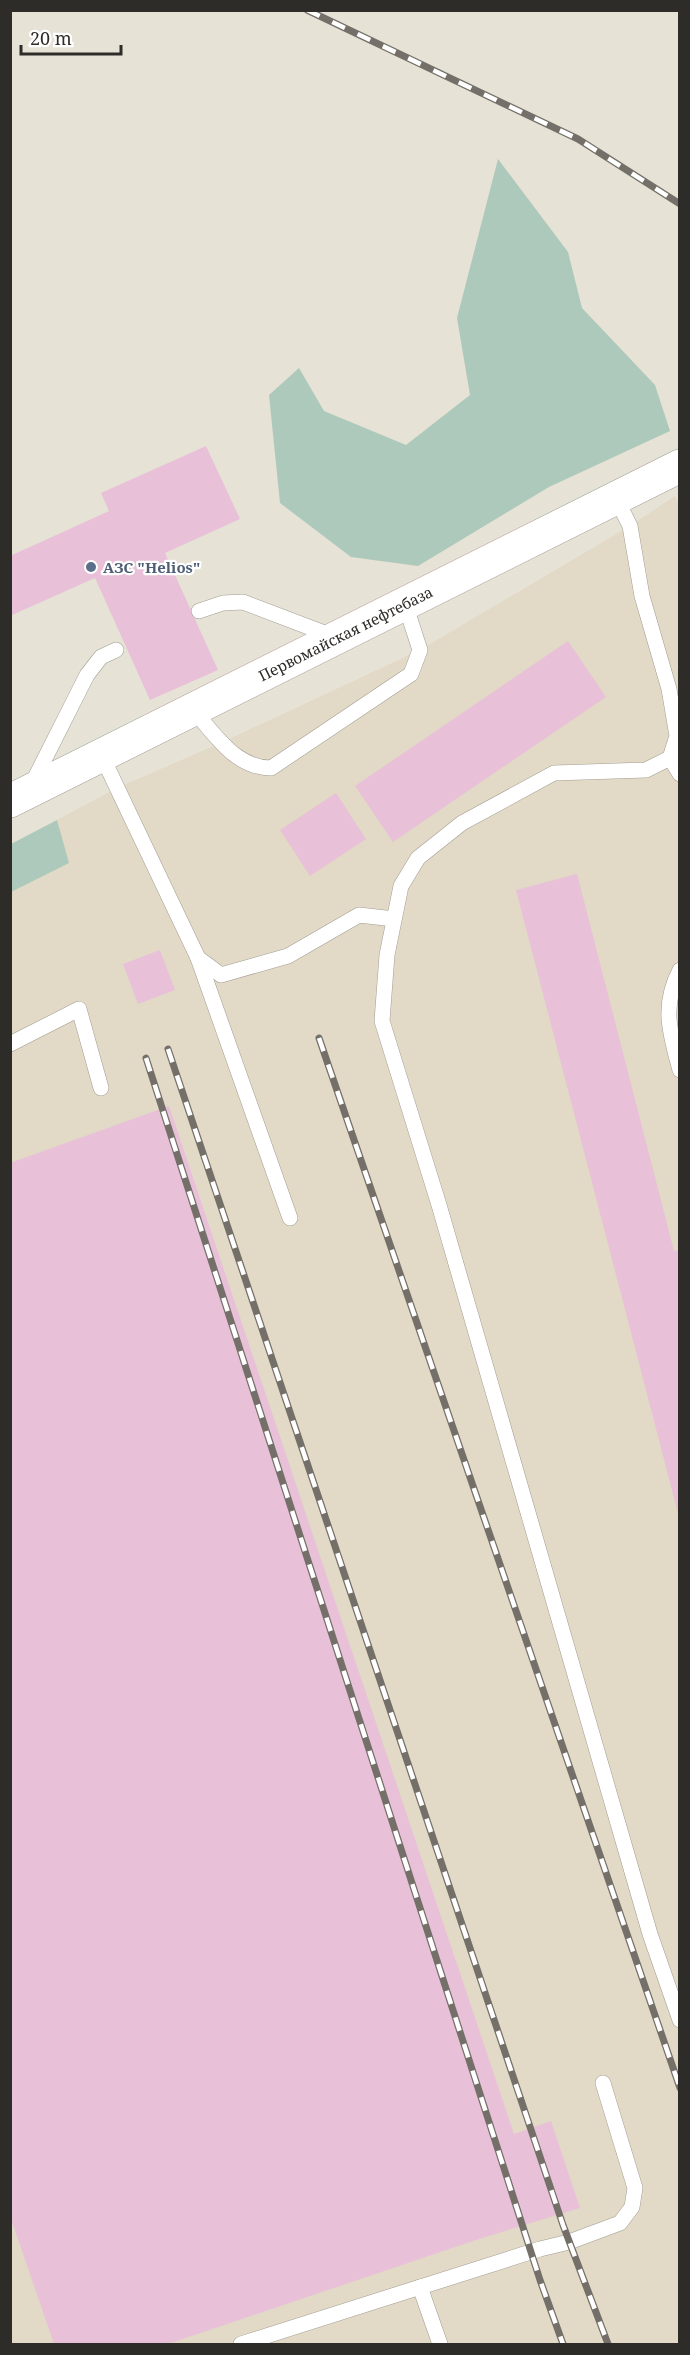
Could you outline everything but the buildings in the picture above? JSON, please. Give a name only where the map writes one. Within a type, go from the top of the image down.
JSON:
[{"type":"main road","name":"Первомайская нефтебаза","points":[[19,796],[680,466]]},
{"type":"lane","points":[[616,498],[630,526],[642,596],[669,689],[677,736],[670,758],[646,770],[554,773],[462,823],[418,858],[401,886],[387,955],[382,1021],[439,1205],[650,1934],[680,2020]]},
{"type":"lane","points":[[199,611],[224,603],[243,602],[335,637]]},
{"type":"lane","points":[[193,710],[236,758],[254,768],[271,768],[411,674],[420,650],[405,604]]},
{"type":"lane","points":[[19,796],[87,675],[101,657],[116,650]]},
{"type":"lane","points":[[100,754],[198,958],[290,1218]]},
{"type":"lane","points":[[670,758],[680,774]]},
{"type":"lane","points":[[198,958],[221,975],[288,956],[359,915],[394,919]]},
{"type":"lane","points":[[680,970],[672,985],[667,1023],[680,1070]]},
{"type":"lane","points":[[10,1044],[79,1009],[101,1088]]},
{"type":"lane","points":[[241,2344],[531,2251],[569,2242],[620,2223],[632,2207],[635,2188],[603,2083]]},
{"type":"lane","points":[[420,2287],[440,2344]]},
{"type":"shaded area","points":[[675,496],[680,507],[679,2344],[11,2344],[11,892],[68,863],[57,820],[117,788],[223,742],[420,650],[630,526]]},
{"type":"green space","points":[[498,159],[568,252],[582,308],[655,385],[670,431],[549,487],[418,566],[351,557],[280,503],[269,395],[299,368],[324,411],[406,445],[470,395],[457,318]]},
{"type":"green space","points":[[57,820],[69,863],[11,892],[11,844]]},
{"type":"railway","points":[[307,10],[578,139],[680,204]]},
{"type":"railway","points":[[319,1038],[680,2088]]},
{"type":"railway","points":[[168,1049],[563,2225],[608,2344]]},
{"type":"railway","points":[[146,1058],[540,2280],[563,2344]]},
{"type":"place","name":"АЗС \"Helios\"","points":[[91,567]]}]
